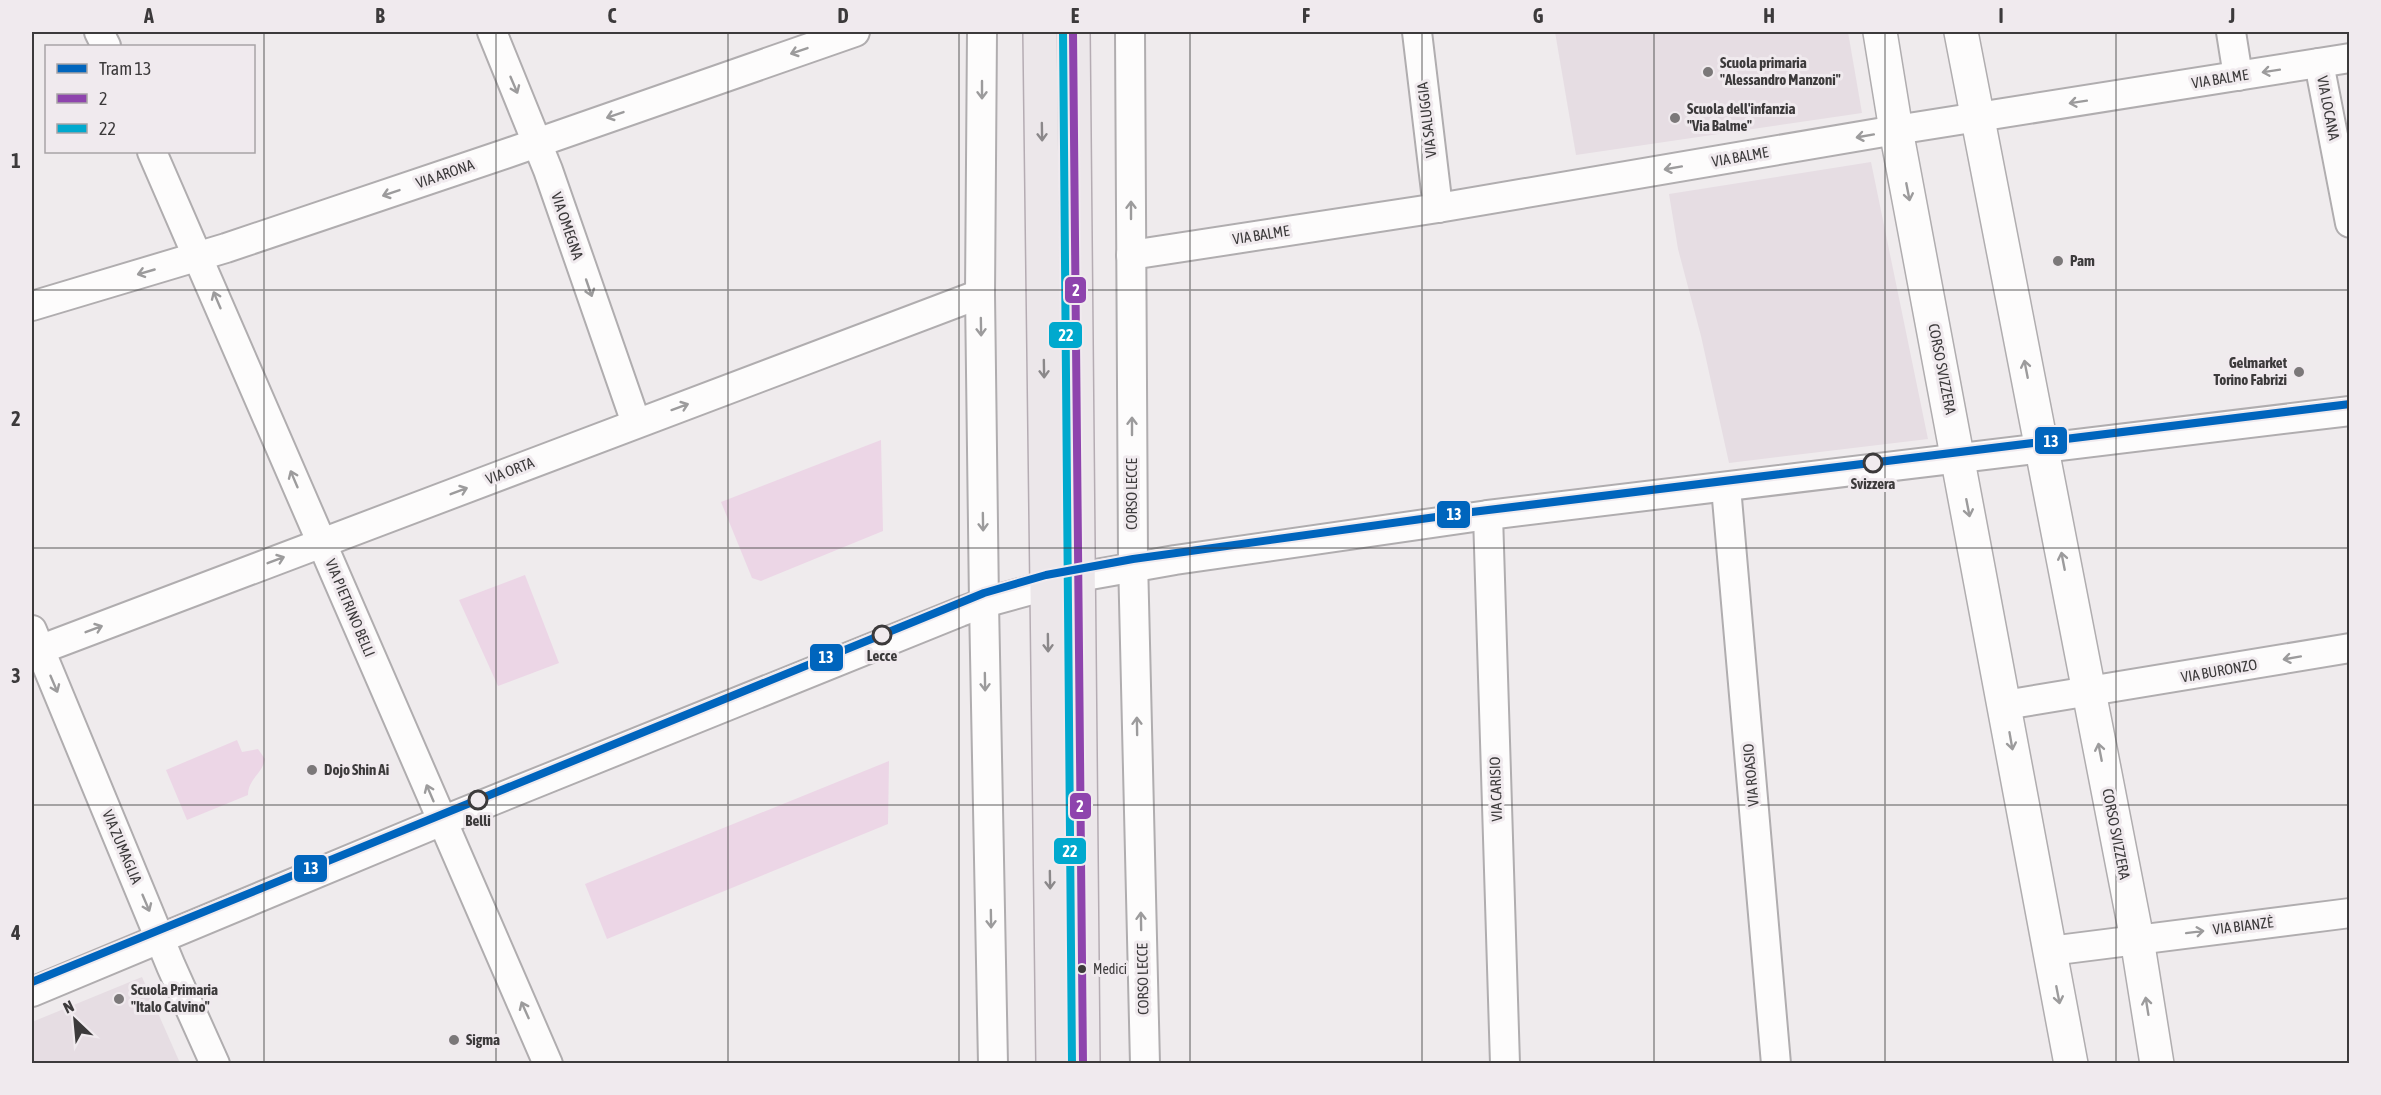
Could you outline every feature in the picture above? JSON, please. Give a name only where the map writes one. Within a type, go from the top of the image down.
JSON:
[{"type":"main road","points":[[1040,32],[1053,1064]]},
{"type":"main road","points":[[1073,32],[1083,1064]]},
{"type":"street","name":"VIA OMEGNA","points":[[492,32],[538,143],[636,423]]},
{"type":"street","name":"VIA ARONA","points":[[32,306],[198,257],[538,143],[855,32]]},
{"type":"street","points":[[982,32],[980,294],[993,1064]]},
{"type":"street","name":"CORSO LECCE","points":[[1130,32],[1133,568],[1145,1064]]},
{"type":"street","name":"VIA SALUGGIA","points":[[1417,32],[1438,208]]},
{"type":"street","name":"CORSO SVIZZERA","points":[[1880,32],[1896,130],[2072,1064]]},
{"type":"street","name":"CORSO SVIZZERA","points":[[1961,32],[2137,939],[2157,1064]]},
{"type":"street","points":[[2231,32],[2238,76]]},
{"type":"street","name":"VIA BALME","points":[[1131,255],[1438,208],[1896,130],[2349,58]]},
{"type":"street","name":"VIA LOCANA","points":[[2319,63],[2349,223]]},
{"type":"street","name":"VIA PIETRINO BELLI","points":[[152,153],[548,1064]]},
{"type":"street","name":"VIA ORTA","points":[[35,640],[322,543],[980,294]]},
{"type":"street","points":[[32,992],[442,821],[984,603],[1047,585],[1133,568],[1488,515],[1959,460],[2349,411]]},
{"type":"street","name":"VIA ROASIO","points":[[1726,487],[1776,1064]]},
{"type":"street","name":"VIA CARISIO","points":[[1488,515],[1504,1064]]},
{"type":"street","name":"VIA ZUMAGLIA","points":[[35,640],[215,1064]]},
{"type":"street","name":"VIA BURONZO","points":[[2088,693],[2349,648]]},
{"type":"street","points":[[2005,705],[2088,693]]},
{"type":"street","name":"VIA BIANZÈ","points":[[2137,939],[2349,913]]},
{"type":"street","points":[[2050,951],[2137,939]]},
{"type":"shaded area","name":"Scuola primaria \"Alessandro Manzoni\"","points":[[1555,32],[1848,32],[1862,113],[1576,155]]},
{"type":"shaded area","points":[[1871,162],[1928,439],[1729,463],[1701,336],[1678,249],[1669,194]]},
{"type":"shaded area","points":[[881,440],[883,531],[761,581],[752,578],[721,502]]},
{"type":"shaded area","points":[[525,575],[559,663],[498,686],[459,600]]},
{"type":"shaded area","points":[[237,740],[242,752],[258,749],[265,759],[262,768],[250,785],[248,795],[187,820],[166,770]]},
{"type":"shaded area","points":[[889,761],[888,824],[607,939],[585,884]]},
{"type":"shaded area","name":"Scuola Primaria \"Italo Calvino\"","points":[[142,977],[180,1063],[32,1063],[32,1022]]},
{"type":"tram line","name":"13","points":[[32,982],[984,593],[1046,575],[1133,559],[1472,512],[2350,404]]},
{"type":"transit line","name":"22","points":[[1063,32],[1072,1064]]},
{"type":"transit line","name":"2","points":[[1073,32],[1083,1064]]},
{"type":"place","name":"Scuola primaria \"Alessandro Manzoni\"","points":[[1708,72]]},
{"type":"place","name":"Scuola dell'infanzia \"Via Balme\"","points":[[1675,118]]},
{"type":"place","name":"Pam","points":[[2058,261]]},
{"type":"place","name":"Gelmarket Torino Fabrizi","points":[[2299,372]]},
{"type":"place","name":"Svizzera","points":[[1873,463]]},
{"type":"place","name":"Lecce","points":[[882,635]]},
{"type":"place","name":"Dojo Shin Ai","points":[[312,770]]},
{"type":"place","name":"Belli","points":[[478,800]]},
{"type":"place","name":"Medici","points":[[1082,969]]},
{"type":"place","name":"Scuola Primaria \"Italo Calvino\"","points":[[119,999]]},
{"type":"place","name":"Sigma","points":[[454,1040]]}]
